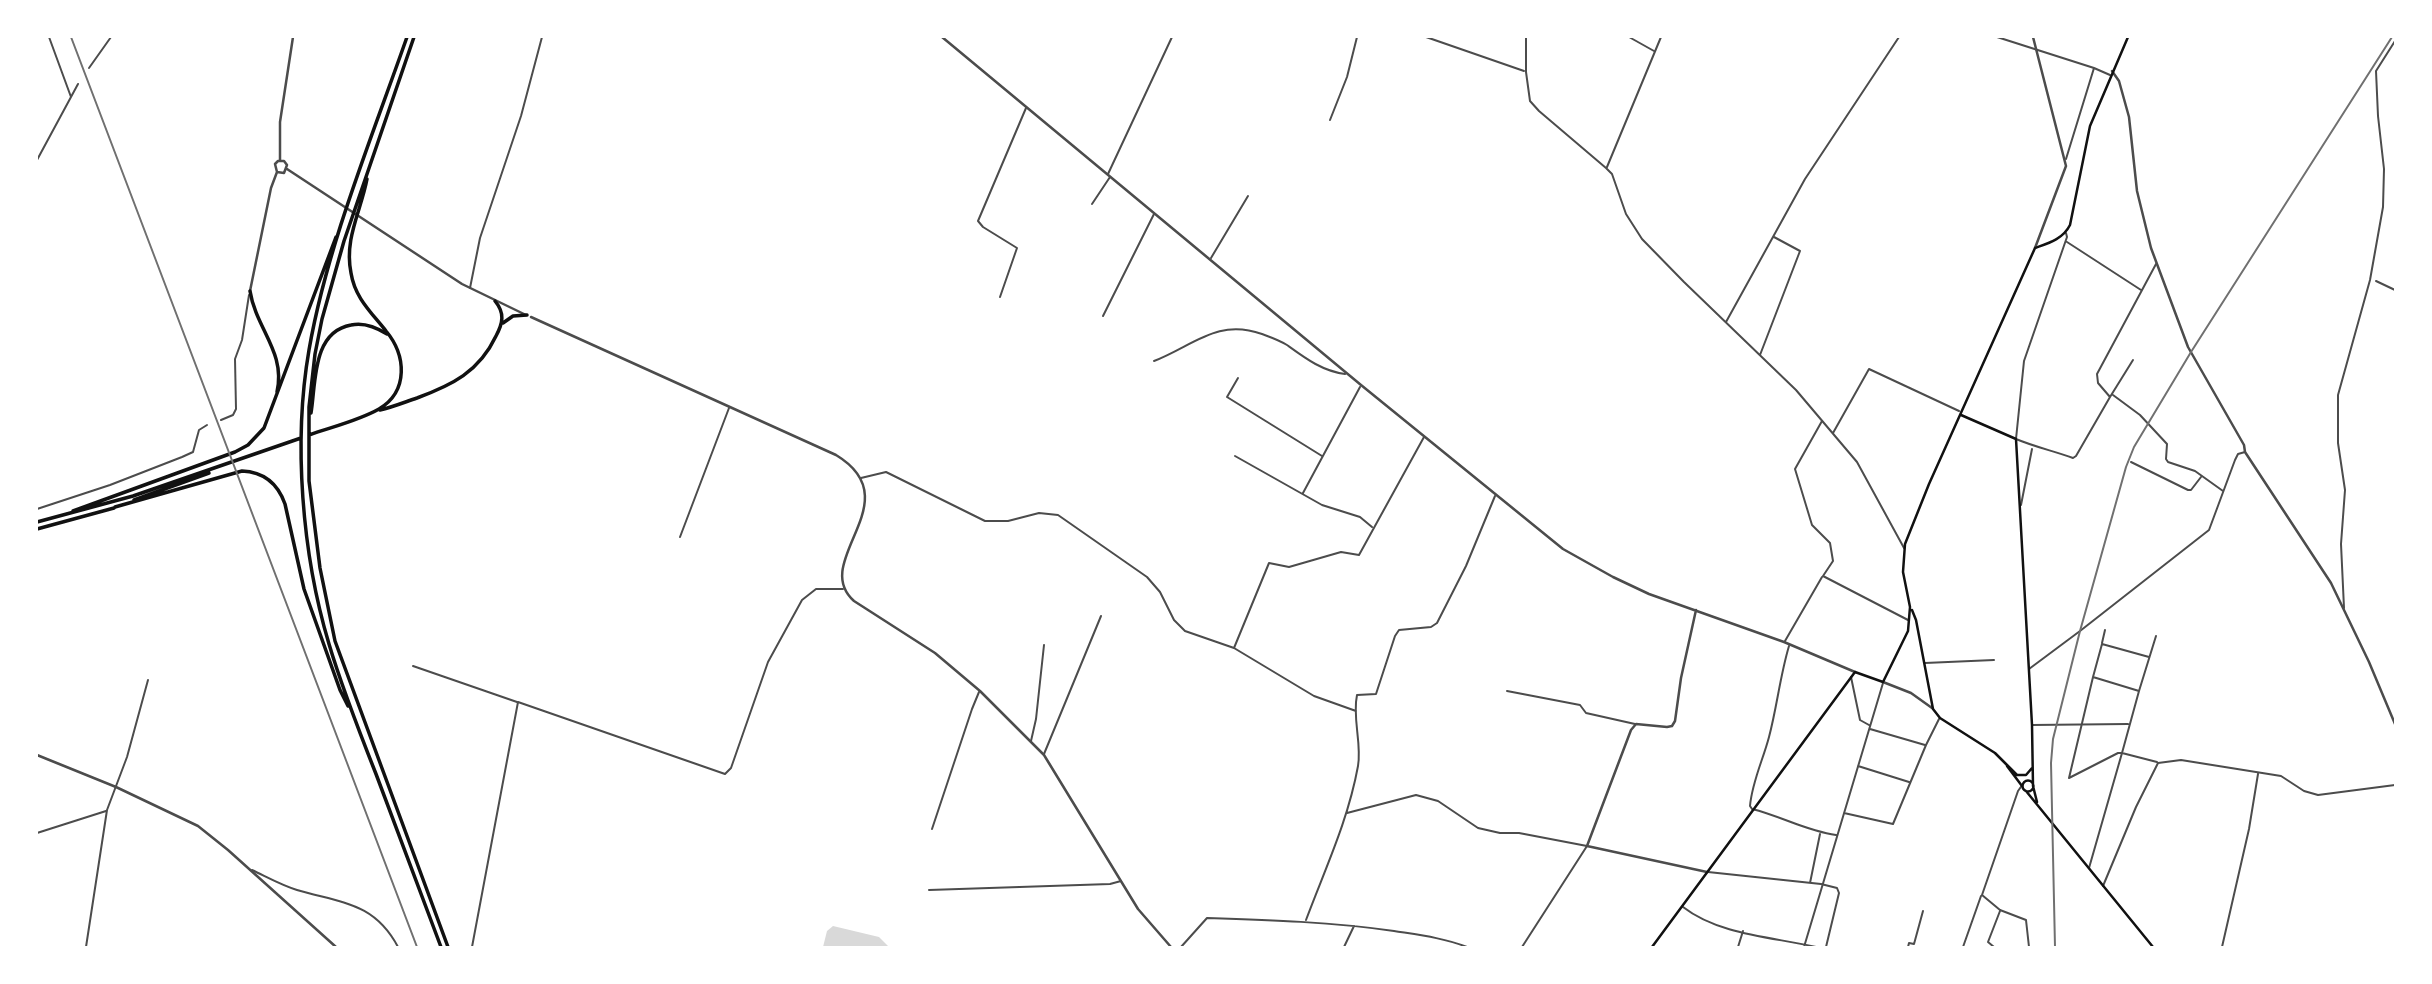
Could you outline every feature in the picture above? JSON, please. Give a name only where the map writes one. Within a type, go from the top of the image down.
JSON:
[{"type":"highway","points":[[407,37],[326,275],[305,382],[301,448],[307,528],[319,603],[329,643],[441,947]]},
{"type":"highway","points":[[414,37],[330,287],[311,383],[307,445],[313,527],[335,641],[448,947]]},
{"type":"highway","points":[[37,522],[115,497],[242,449],[254,440],[264,428],[344,219]]},
{"type":"highway","points":[[352,224],[349,253],[354,286],[363,304],[392,338],[400,353],[402,377],[391,399],[375,411]]},
{"type":"highway","points":[[250,291],[280,370],[276,398]]},
{"type":"highway","points":[[495,301],[502,313],[502,325]]},
{"type":"highway","points":[[247,309],[252,308],[256,312]]},
{"type":"highway","points":[[114,507],[459,380],[482,359],[502,325],[513,316],[529,316]]},
{"type":"highway","points":[[308,429],[318,359],[332,334],[344,327],[359,324],[375,327],[392,338]]},
{"type":"highway","points":[[51,518],[87,510],[224,466]]},
{"type":"highway","points":[[37,529],[242,471],[257,473],[272,481],[282,495],[304,589],[340,690],[356,722]]},
{"type":"main road","points":[[2033,765],[2026,775],[2020,776],[1995,753],[1940,718],[1933,709],[1916,620],[1910,607],[1903,572],[1905,546],[2035,248],[2066,233],[2074,209],[2090,126],[2127,37]]},
{"type":"main road","points":[[1961,413],[2016,439],[2033,786],[2037,802]]},
{"type":"main road","points":[[1652,947],[1855,672],[1883,682],[1908,631],[1910,607]]},
{"type":"main road","points":[[2005,763],[2153,947]]},
{"type":"main road","points":[[2024,788],[2029,781],[2033,786]]},
{"type":"main road","points":[[2024,788],[2031,790],[2033,786]]},
{"type":"street","points":[[49,37],[71,97]]},
{"type":"street","points":[[89,68],[111,37]]},
{"type":"street","points":[[221,419],[233,415],[236,409],[235,359],[242,340],[271,188],[277,172],[274,166],[280,160],[280,122],[293,37]]},
{"type":"street","points":[[470,289],[480,238],[521,116],[542,37]]},
{"type":"street","points":[[942,37],[1556,544],[1588,564],[1649,594],[1784,642],[1855,672]]},
{"type":"street","points":[[1092,204],[1109,176],[1172,37]]},
{"type":"street","points":[[1330,120],[1347,77],[1357,37]]},
{"type":"street","points":[[1426,37],[1526,72]]},
{"type":"street","points":[[1526,37],[1526,72],[1530,101],[1612,174],[1632,226],[1643,240],[1796,390],[1857,462],[1905,546]]},
{"type":"street","points":[[1629,37],[1655,52]]},
{"type":"street","points":[[1606,168],[1661,37]]},
{"type":"street","points":[[1726,323],[1805,179],[1899,37]]},
{"type":"street","points":[[1997,37],[2111,73],[2119,80],[2129,117],[2137,191],[2151,248],[2188,347],[2244,445],[2245,452],[2331,583],[2395,724]]},
{"type":"street","points":[[2033,37],[2066,160]]},
{"type":"street","points":[[2344,609],[2341,544],[2345,489],[2338,443],[2338,395],[2370,280],[2383,207],[2384,169],[2376,71],[2395,41]]},
{"type":"street","points":[[2035,248],[2065,170],[2094,68]]},
{"type":"street","points":[[37,160],[78,84]]},
{"type":"street","points":[[1000,297],[1017,248],[978,221],[1027,107]]},
{"type":"street","points":[[280,160],[287,163],[287,170]]},
{"type":"street","points":[[287,170],[470,289],[849,463],[861,478],[866,492],[843,570],[843,589],[853,601],[935,653],[980,691],[1044,755],[1138,909],[1171,947]]},
{"type":"street","points":[[277,172],[287,170]]},
{"type":"street","points":[[1211,259],[1248,196]]},
{"type":"street","points":[[1103,316],[1155,213]]},
{"type":"street","points":[[2066,233],[2066,242],[2024,361],[2016,439],[2073,458],[2133,360]]},
{"type":"street","points":[[1760,356],[1800,251],[1774,237]]},
{"type":"street","points":[[2066,242],[2141,290]]},
{"type":"street","points":[[2157,263],[2097,374],[2098,383],[2111,396],[2140,415],[2167,444],[2168,462],[2195,471],[2223,491]]},
{"type":"street","points":[[2376,281],[2395,290]]},
{"type":"street","points":[[1154,361],[1233,327],[1277,339],[1311,362],[1331,371],[1350,375]]},
{"type":"street","points":[[1833,434],[1869,369],[1961,413]]},
{"type":"street","points":[[1238,378],[1227,397],[1322,456]]},
{"type":"street","points":[[1302,494],[1361,385]]},
{"type":"street","points":[[680,537],[729,407]]},
{"type":"street","points":[[1784,642],[1833,561],[1830,543],[1812,525],[1795,469],[1822,421]]},
{"type":"street","points":[[37,509],[183,457],[193,452],[197,435],[206,425]]},
{"type":"street","points":[[1234,648],[1269,563],[1289,567],[1341,552],[1359,555],[1424,436]]},
{"type":"street","points":[[2020,513],[2033,446]]},
{"type":"street","points":[[2028,669],[2080,632],[2209,530],[2235,460],[2238,454],[2245,452]]},
{"type":"street","points":[[1235,456],[1322,505],[1360,517],[1373,527]]},
{"type":"street","points":[[2131,462],[2188,490],[2191,490],[2202,476]]},
{"type":"street","points":[[861,478],[886,472],[985,521],[996,523],[1048,512],[1058,515],[1147,578],[1160,592],[1174,620],[1185,631],[1234,648],[1314,696],[1356,711]]},
{"type":"street","points":[[1306,920],[1336,848],[1359,763],[1356,695],[1376,694],[1399,630],[1431,627],[1437,623],[1466,566],[1496,494]]},
{"type":"street","points":[[1823,576],[1909,620]]},
{"type":"street","points":[[413,666],[725,774],[730,768],[775,645],[802,600],[816,589],[843,589]]},
{"type":"street","points":[[1507,691],[1580,705],[1586,713],[1615,722],[1672,726],[1696,610]]},
{"type":"street","points":[[1044,755],[1101,616]]},
{"type":"street","points":[[2105,631],[2069,778],[2122,753],[2158,763],[2181,760],[2286,777],[2304,791],[2318,794],[2395,785]]},
{"type":"street","points":[[2089,868],[2156,636]]},
{"type":"street","points":[[2102,644],[2149,657]]},
{"type":"street","points":[[1031,742],[1044,645]]},
{"type":"street","points":[[1790,645],[1750,806],[1820,833],[1837,835]]},
{"type":"street","points":[[1924,663],[1994,660]]},
{"type":"street","points":[[1851,677],[1860,720],[1869,727],[1926,745]]},
{"type":"street","points":[[2093,677],[2139,691]]},
{"type":"street","points":[[86,947],[107,810],[127,757],[148,680]]},
{"type":"street","points":[[1804,946],[1883,682],[1911,693],[1933,709]]},
{"type":"street","points":[[933,829],[971,709],[980,691]]},
{"type":"street","points":[[472,947],[517,702]]},
{"type":"street","points":[[1843,813],[1893,824],[1940,718]]},
{"type":"street","points":[[1522,947],[1587,846],[1631,730],[1636,724]]},
{"type":"street","points":[[2032,725],[2129,724]]},
{"type":"street","points":[[37,755],[187,819],[228,850],[335,947]]},
{"type":"street","points":[[2103,887],[2136,807],[2158,763]]},
{"type":"street","points":[[1857,766],[1910,782]]},
{"type":"street","points":[[2222,947],[2259,772]]},
{"type":"street","points":[[1963,947],[2018,793],[2024,788]]},
{"type":"street","points":[[1346,814],[1416,794],[1438,801],[1478,828],[1587,846],[1707,872],[1837,888],[1839,893],[1826,947]]},
{"type":"street","points":[[37,833],[107,810]]},
{"type":"street","points":[[1810,883],[1820,833]]},
{"type":"street","points":[[247,868],[284,886],[327,897],[373,915],[390,932],[398,947]]},
{"type":"street","points":[[929,890],[1110,884],[1122,881]]},
{"type":"street","points":[[1982,895],[2000,910],[2026,920],[2029,947]]},
{"type":"street","points":[[1682,907],[1709,924],[1816,947]]},
{"type":"street","points":[[1994,947],[1989,942],[2000,910]]},
{"type":"street","points":[[1909,947],[1909,943],[1914,944],[1923,911]]},
{"type":"street","points":[[1181,947],[1207,918],[1306,920],[1355,925],[1448,939],[1467,947]]},
{"type":"street","points":[[1344,947],[1355,925]]},
{"type":"street","points":[[1738,947],[1743,931]]},
{"type":"shaded area","points":[[833,926],[879,937],[889,947],[823,947],[827,931]]},
{"type":"railway","points":[[71,37],[417,947]]},
{"type":"railway","points":[[2055,947],[2051,763],[2053,739],[2126,467],[2134,447],[2191,352],[2392,37]]}]
